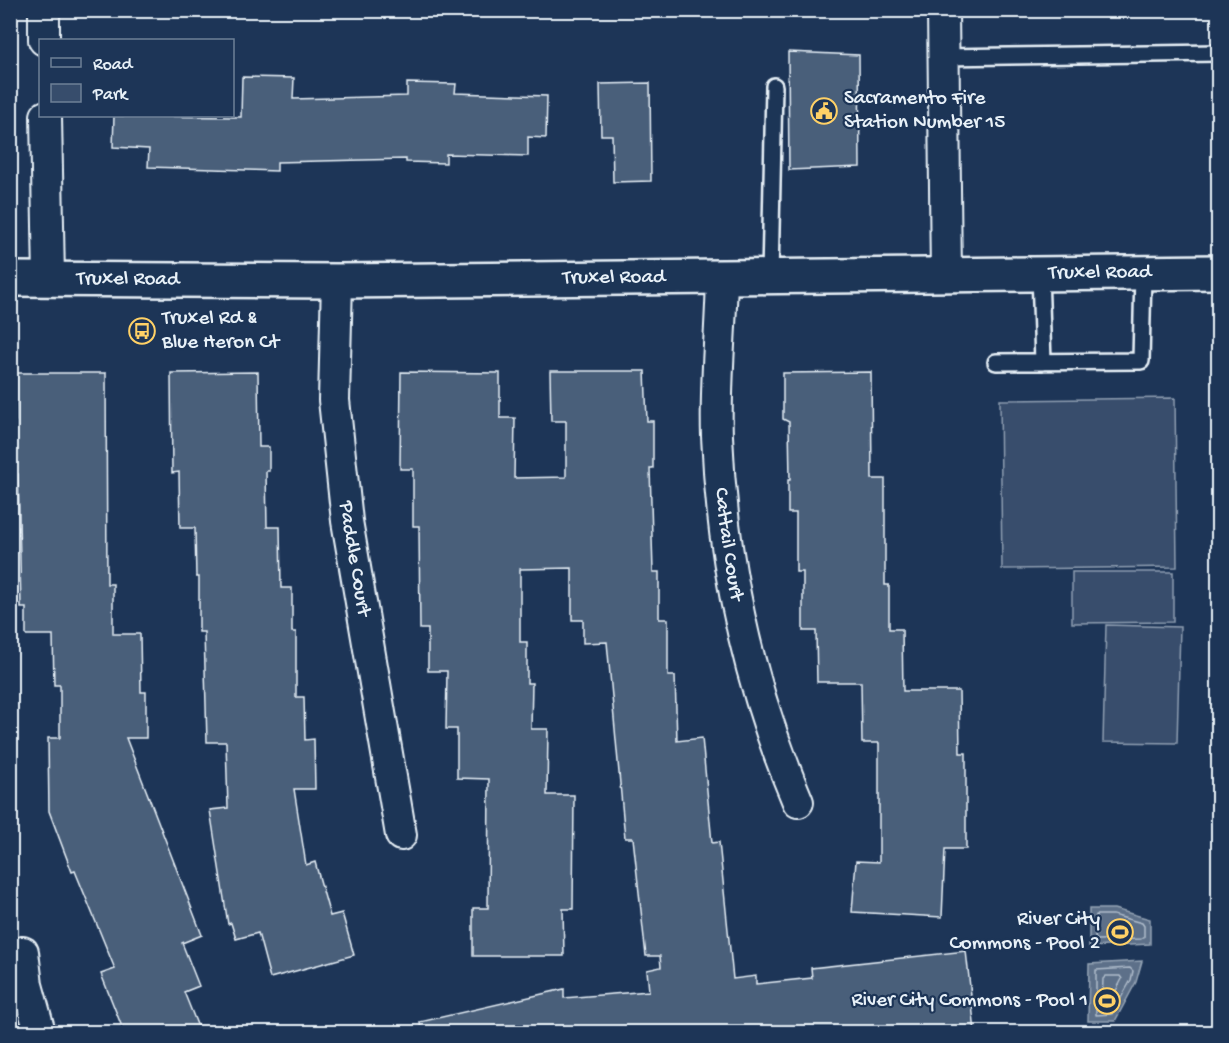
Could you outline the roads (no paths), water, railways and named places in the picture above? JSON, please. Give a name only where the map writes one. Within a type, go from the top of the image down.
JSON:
[{"type":"main road","name":"Truxel Road","points":[[10,279],[337,281],[1218,272]]},
{"type":"street","points":[[44,10],[44,39]]},
{"type":"street","points":[[943,10],[946,276]]},
{"type":"street","points":[[46,117],[49,279]]},
{"type":"street","name":"Cattail Court","points":[[722,277],[717,434],[721,503],[730,573],[753,675],[798,802]]},
{"type":"street","name":"Paddle Court","points":[[337,281],[334,399],[348,521],[401,835]]},
{"type":"street","points":[[23,952],[27,985],[40,1032]]},
{"type":"lane","points":[[943,57],[1218,53]]},
{"type":"lane","points":[[770,277],[774,86]]},
{"type":"lane","points":[[996,362],[1141,361],[1143,273]]},
{"type":"lane","points":[[1040,274],[1043,362]]},
{"type":"water","name":"River City Commons - Pool 2","points":[[1089,909],[1114,909],[1150,919],[1150,944],[1089,947]]},
{"type":"water","name":"River City Commons - Pool 1","points":[[1142,961],[1136,982],[1115,1021],[1088,1021],[1089,964]]},
{"type":"place","name":"Sacramento Fire Station Number 15","points":[[824,111]]},
{"type":"place","name":"Truxel Rd & Blue Heron Ct","points":[[142,331]]},
{"type":"place","name":"River City Commons - Pool 2","points":[[1120,932]]},
{"type":"place","name":"River City Commons - Pool 1","points":[[1107,1001]]}]
